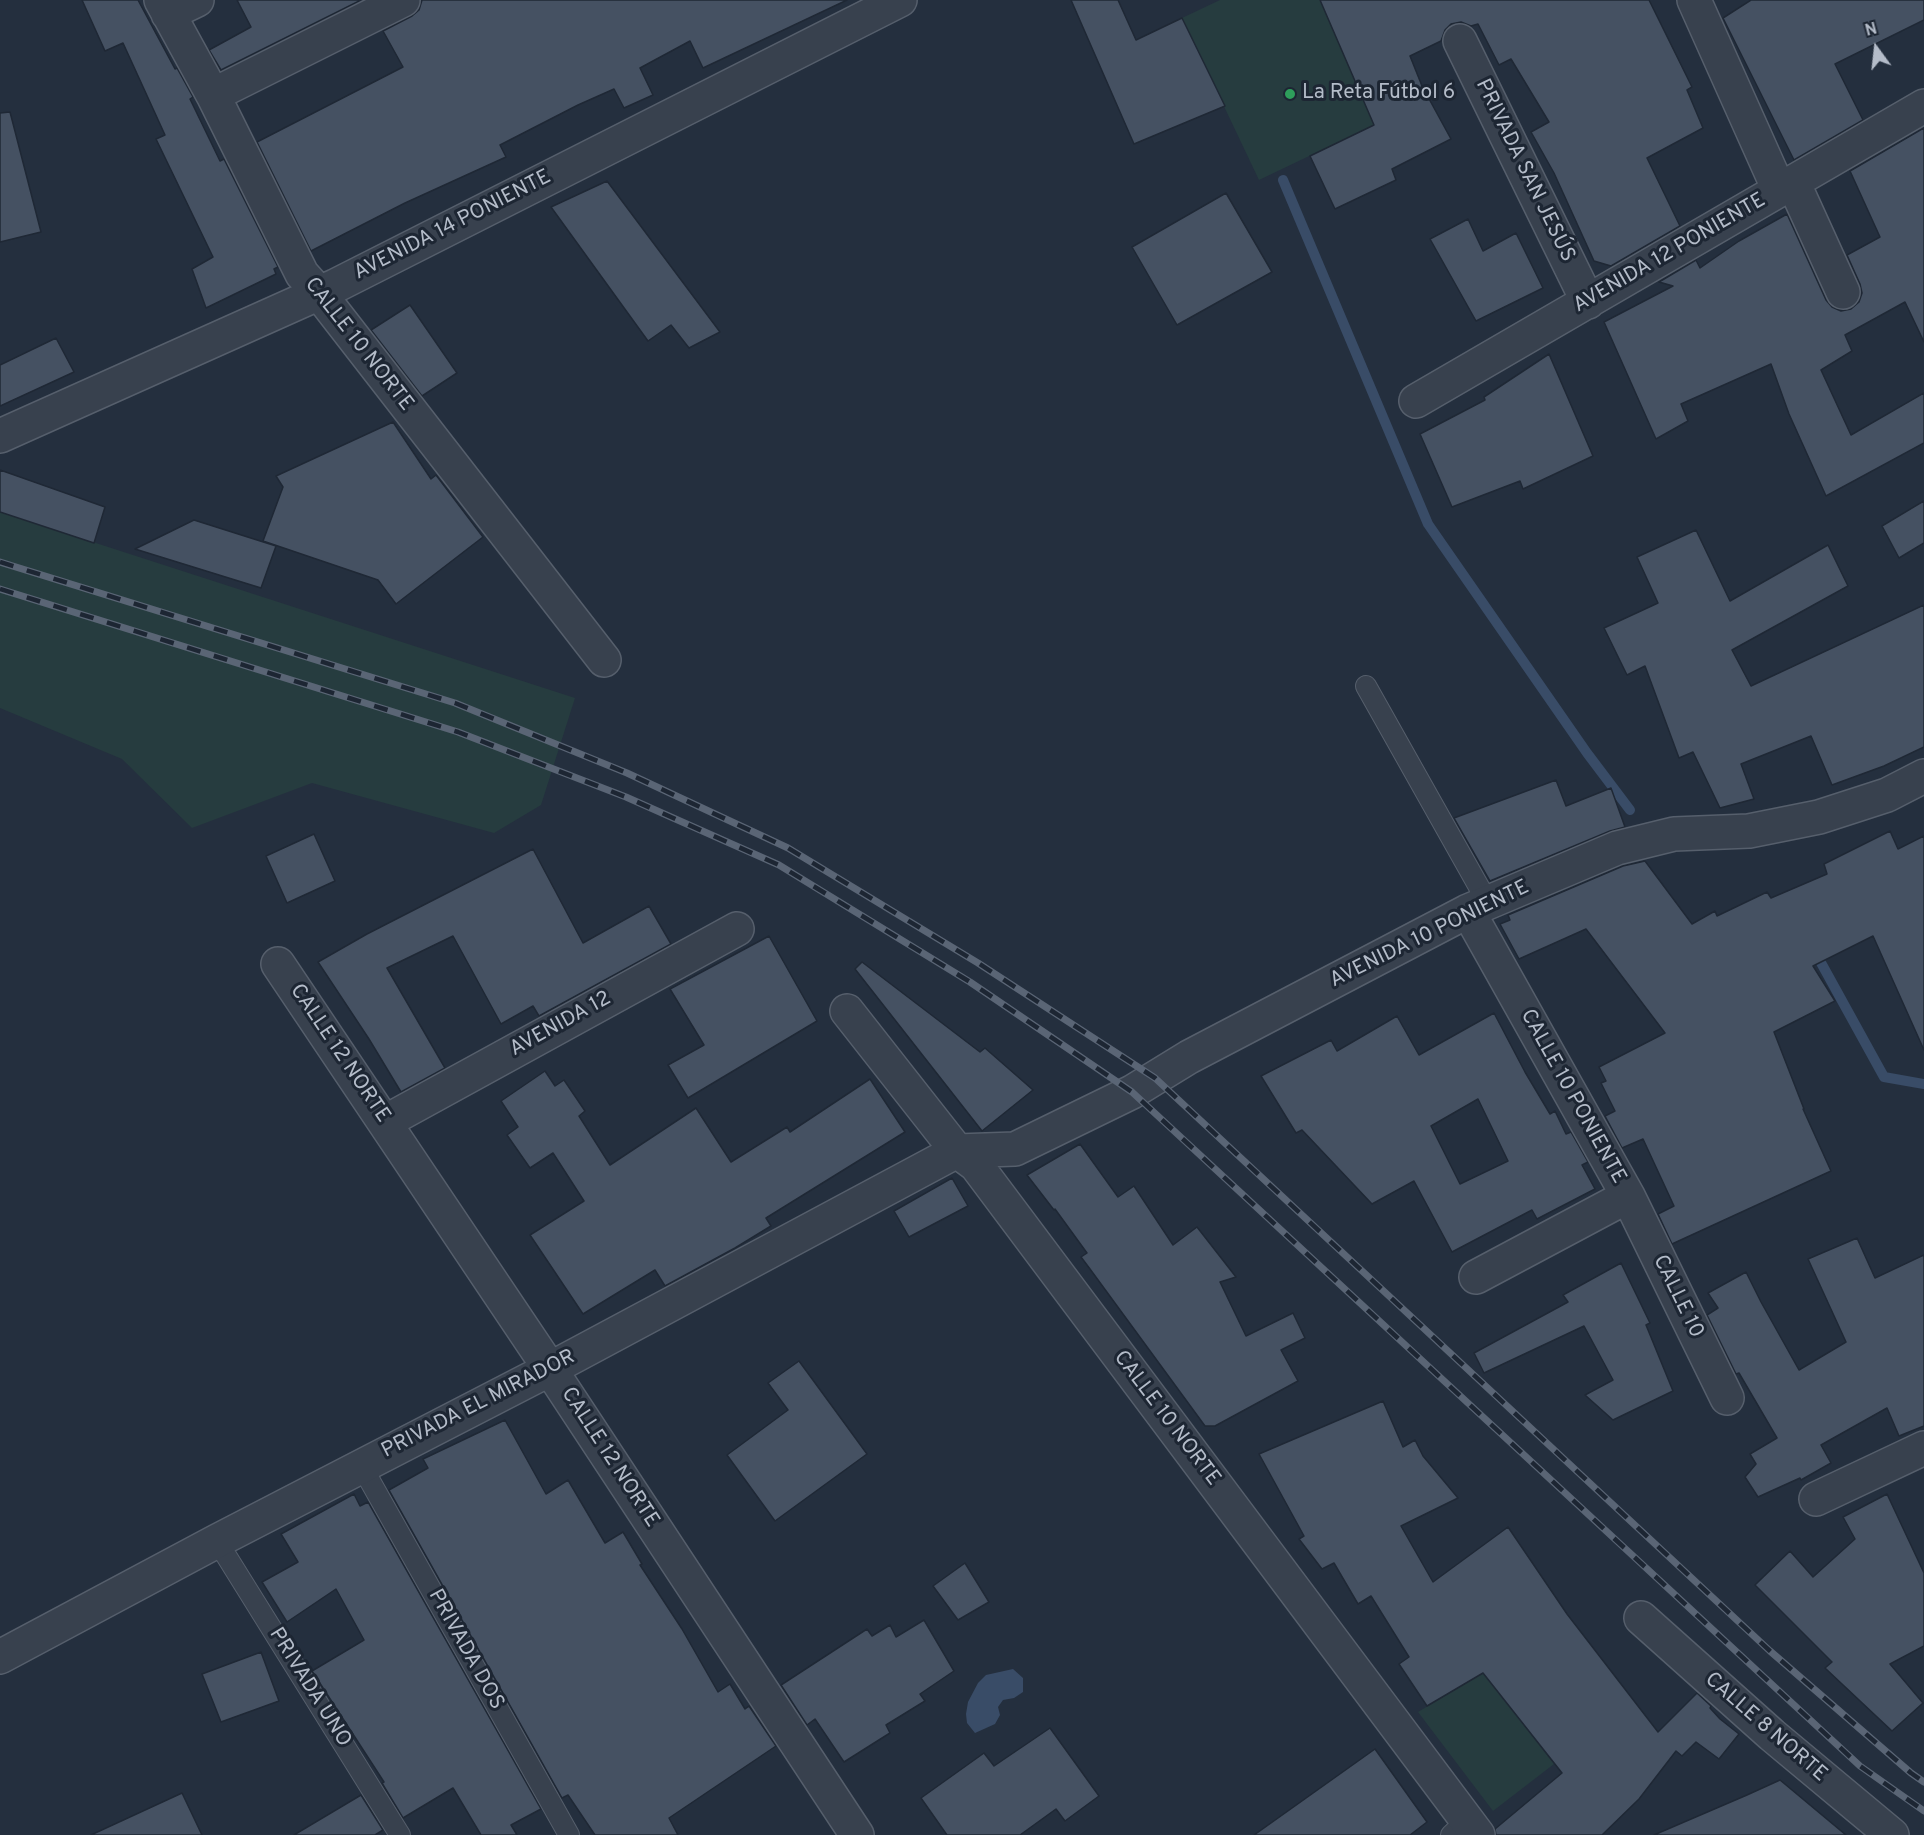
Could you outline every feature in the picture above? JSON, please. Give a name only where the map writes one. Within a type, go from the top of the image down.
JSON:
[{"type":"street","points":[[165,7],[197,0]]},
{"type":"street","points":[[213,95],[403,0]]},
{"type":"street","name":"AVENIDA 14 PONIENTE","points":[[0,436],[319,293],[900,0]]},
{"type":"street","points":[[1694,0],[1786,186],[1843,292]]},
{"type":"street","name":"CALLE 10 NORTE","points":[[165,7],[213,95],[302,274],[604,660]]},
{"type":"street","name":"PRIVADA SAN JESÚS","points":[[1460,41],[1588,302]]},
{"type":"street","name":"AVENIDA 12 PONIENTE","points":[[1416,401],[1924,106]]},
{"type":"street","name":"AVENIDA 10 PONIENTE","points":[[957,1151],[1014,1149],[1132,1092],[1189,1057],[1478,907],[1617,848],[1674,834],[1749,831],[1819,817],[1887,795],[1924,776]]},
{"type":"street","name":"CALLE 10 PONIENTE","points":[[1476,1276],[1628,1196],[1478,907]]},
{"type":"street","name":"AVENIDA 12","points":[[385,1122],[737,929]]},
{"type":"street","name":"CALLE 12 NORTE","points":[[278,964],[550,1369],[857,1835]]},
{"type":"street","name":"CALLE 10 NORTE","points":[[846,1011],[957,1151],[976,1165],[1465,1830]]},
{"type":"street","name":"PRIVADA EL MIRADOR","points":[[0,1658],[361,1465],[550,1369],[957,1151]]},
{"type":"street","name":"CALLE 10","points":[[1628,1196],[1727,1398]]},
{"type":"street","points":[[1816,1499],[1924,1448]]},
{"type":"street","name":"CALLE 8 NORTE","points":[[1641,1618],[1772,1736],[1892,1835]]},
{"type":"lane","points":[[1366,686],[1478,907]]},
{"type":"lane","name":"PRIVADA DOS","points":[[361,1465],[569,1835]]},
{"type":"lane","name":"PRIVADA UNO","points":[[217,1541],[400,1835]]},
{"type":"green space","name":"La Reta Fútbol 6","points":[[1220,0],[1320,0],[1374,125],[1259,180],[1182,18]]},
{"type":"green space","points":[[0,512],[575,698],[541,805],[494,833],[312,783],[192,828],[122,759],[0,708]]},
{"type":"green space","points":[[1506,1659],[1514,1712],[1554,1764],[1493,1811],[1418,1712]]},
{"type":"water","points":[[1013,1669],[1023,1678],[1023,1692],[1014,1698],[1003,1700],[998,1707],[1000,1715],[995,1724],[975,1733],[967,1723],[966,1714],[968,1702],[978,1683],[986,1675]]},
{"type":"building","points":[[82,0],[138,0],[175,69],[177,68],[193,97],[190,99],[220,161],[224,159],[278,267],[274,269],[276,274],[206,308],[192,269],[213,257],[156,139],[165,135],[123,43],[105,51]]},
{"type":"building","points":[[237,0],[361,0],[221,70],[209,50],[251,27]]},
{"type":"building","points":[[422,0],[847,0],[703,68],[690,41],[640,68],[653,95],[624,108],[614,89],[578,105],[500,145],[506,157],[405,203],[311,251],[257,142],[403,67],[383,31],[412,16],[419,10]]},
{"type":"building","points":[[1071,0],[1118,0],[1136,40],[1182,18],[1225,106],[1134,144]]},
{"type":"building","points":[[1320,0],[1649,0],[1692,87],[1687,90],[1703,128],[1647,158],[1680,226],[1611,266],[1594,261],[1554,173],[1531,132],[1549,122],[1511,59],[1499,65],[1478,24],[1471,26],[1461,22],[1451,24],[1445,30],[1441,41],[1410,56],[1422,86],[1451,139],[1392,169],[1396,180],[1335,209],[1310,156],[1374,125]]},
{"type":"building","points":[[1751,0],[1924,0],[1924,20],[1835,64],[1863,120],[1794,160],[1723,18]]},
{"type":"building","points":[[10,112],[41,232],[0,242],[0,113]]},
{"type":"building","points":[[1924,128],[1924,342],[1905,302],[1845,335],[1852,351],[1821,370],[1851,435],[1924,393],[1924,443],[1826,496],[1789,414],[1771,364],[1681,404],[1688,421],[1656,439],[1604,322],[1673,286],[1659,282],[1696,260],[1700,268],[1739,241],[1787,214],[1826,300],[1832,307],[1841,311],[1851,309],[1859,302],[1862,293],[1847,255],[1880,237],[1850,171]]},
{"type":"building","points":[[607,181],[720,332],[689,348],[671,325],[648,341],[551,207]]},
{"type":"building","points":[[1226,193],[1272,272],[1177,325],[1132,247]]},
{"type":"building","points":[[1468,219],[1483,251],[1516,233],[1543,288],[1476,321],[1430,239]]},
{"type":"building","points":[[410,305],[457,373],[422,396],[371,330]]},
{"type":"building","points":[[56,338],[74,372],[0,406],[0,365]]},
{"type":"building","points":[[1549,354],[1593,456],[1523,489],[1520,481],[1452,507],[1420,434],[1485,400],[1484,397]]},
{"type":"building","points":[[393,422],[431,479],[436,475],[483,537],[396,604],[378,580],[263,541],[283,487],[276,476]]},
{"type":"building","points":[[0,470],[105,507],[94,543],[0,512]]},
{"type":"building","points":[[1924,501],[1924,543],[1899,558],[1882,526]]},
{"type":"building","points":[[194,520],[276,546],[261,588],[135,549]]},
{"type":"building","points":[[1696,530],[1730,601],[1828,545],[1848,586],[1732,650],[1751,686],[1924,605],[1924,747],[1884,766],[1832,785],[1811,736],[1741,764],[1754,799],[1720,808],[1693,752],[1679,758],[1645,666],[1627,675],[1604,628],[1658,603],[1637,557]]},
{"type":"building","points":[[1556,780],[1566,806],[1611,788],[1625,827],[1610,831],[1490,881],[1454,818]]},
{"type":"building","points":[[1890,831],[1898,849],[1924,836],[1924,1050],[1873,936],[1813,966],[1835,1001],[1774,1032],[1803,1109],[1831,1171],[1672,1244],[1658,1214],[1674,1206],[1643,1139],[1622,1148],[1605,1116],[1615,1111],[1601,1083],[1606,1081],[1599,1067],[1665,1033],[1586,929],[1519,959],[1500,924],[1510,920],[1508,915],[1623,866],[1645,861],[1692,924],[1715,911],[1717,916],[1767,892],[1771,898],[1827,874],[1824,864]]},
{"type":"building","points":[[314,834],[335,881],[287,903],[266,856]]},
{"type":"building","points":[[533,849],[583,943],[649,906],[671,944],[539,1016],[533,1006],[501,1024],[453,936],[387,968],[445,1068],[401,1092],[318,962],[367,934]]},
{"type":"building","points":[[769,936],[817,1021],[688,1098],[668,1065],[704,1045],[670,989]]},
{"type":"building","points":[[862,962],[980,1052],[985,1048],[1033,1090],[982,1131],[855,969]]},
{"type":"building","points":[[1494,1013],[1550,1114],[1555,1111],[1566,1134],[1571,1132],[1588,1162],[1582,1165],[1595,1189],[1537,1219],[1532,1210],[1452,1252],[1414,1181],[1372,1204],[1302,1130],[1296,1133],[1261,1076],[1331,1040],[1337,1051],[1397,1016],[1419,1055]],"holes":[[[1478,1099],[1508,1161],[1460,1184],[1431,1126]]]},
{"type":"building","points":[[545,1071],[555,1086],[564,1080],[585,1111],[579,1116],[610,1165],[696,1108],[731,1162],[787,1127],[790,1132],[870,1079],[905,1132],[766,1218],[771,1226],[735,1248],[665,1286],[655,1270],[583,1314],[530,1235],[584,1201],[553,1153],[530,1168],[507,1135],[518,1127],[501,1101]]},
{"type":"building","points":[[1080,1144],[1118,1197],[1134,1186],[1173,1245],[1197,1227],[1236,1277],[1220,1282],[1246,1336],[1293,1313],[1305,1338],[1281,1350],[1298,1381],[1215,1426],[1205,1426],[1081,1257],[1087,1253],[1027,1175]]},
{"type":"building","points":[[952,1178],[968,1206],[909,1237],[894,1211]]},
{"type":"building","points":[[1857,1238],[1875,1278],[1924,1255],[1924,1426],[1899,1436],[1887,1408],[1821,1445],[1831,1463],[1801,1480],[1800,1478],[1758,1497],[1745,1477],[1756,1464],[1750,1454],[1777,1438],[1739,1373],[1736,1374],[1707,1315],[1718,1308],[1708,1293],[1746,1272],[1799,1370],[1846,1342],[1808,1259]]},
{"type":"building","points":[[1621,1263],[1650,1323],[1646,1325],[1673,1391],[1613,1420],[1585,1395],[1613,1380],[1584,1326],[1484,1373],[1474,1353],[1568,1302],[1563,1295]]},
{"type":"building","points":[[799,1361],[867,1454],[775,1521],[727,1455],[788,1410],[768,1383]]},
{"type":"building","points":[[1383,1401],[1403,1447],[1415,1440],[1423,1456],[1458,1498],[1401,1526],[1433,1582],[1508,1527],[1567,1614],[1658,1732],[1697,1693],[1711,1706],[1710,1708],[1720,1719],[1739,1734],[1719,1759],[1696,1742],[1682,1756],[1676,1751],[1639,1799],[1602,1835],[1496,1835],[1495,1829],[1562,1773],[1483,1673],[1427,1706],[1399,1664],[1409,1657],[1371,1596],[1358,1604],[1334,1563],[1322,1569],[1299,1539],[1304,1536],[1259,1454]]},
{"type":"building","points":[[505,1420],[546,1494],[568,1480],[605,1543],[623,1532],[642,1564],[640,1565],[682,1629],[718,1692],[730,1684],[745,1709],[749,1706],[776,1746],[669,1818],[678,1835],[595,1835],[568,1795],[562,1798],[389,1490],[428,1468],[423,1459]]},
{"type":"building","points":[[354,1494],[360,1506],[368,1502],[541,1809],[511,1825],[517,1835],[481,1835],[453,1788],[403,1818],[382,1783],[384,1782],[312,1671],[364,1640],[336,1589],[287,1622],[262,1582],[298,1562],[281,1534]]},
{"type":"building","points":[[1887,1494],[1924,1573],[1924,1646],[1890,1664],[1923,1703],[1892,1731],[1825,1668],[1832,1662],[1755,1585],[1790,1551],[1813,1577],[1855,1539],[1843,1517]]},
{"type":"building","points":[[965,1563],[989,1602],[958,1620],[933,1586]]},
{"type":"building","points":[[924,1620],[954,1671],[920,1694],[925,1701],[886,1725],[890,1733],[844,1762],[815,1719],[807,1725],[781,1685],[867,1629],[872,1636],[890,1625],[896,1637]]},
{"type":"building","points":[[261,1652],[279,1701],[221,1722],[202,1674]]},
{"type":"building","points":[[1050,1728],[1099,1796],[1065,1821],[1056,1809],[1020,1835],[947,1835],[921,1798],[984,1753],[994,1766]]},
{"type":"building","points":[[1375,1749],[1427,1822],[1410,1835],[1254,1835]]},
{"type":"building","points":[[1780,1780],[1846,1835],[1654,1835],[1747,1795]]},
{"type":"building","points":[[182,1793],[202,1835],[91,1835]]},
{"type":"building","points":[[361,1795],[383,1830],[375,1835],[294,1835]]},
{"type":"waterway","points":[[1283,180],[1428,524],[1587,753],[1630,810]]},
{"type":"waterway","points":[[1814,950],[1884,1077],[1924,1084]]},
{"type":"railway","points":[[0,562],[455,703],[627,773],[788,848],[978,963],[1155,1078],[1770,1651],[1924,1782]]},
{"type":"railway","points":[[0,589],[458,732],[626,797],[779,865],[970,982],[1132,1092],[1860,1766],[1924,1811]]},
{"type":"place","name":"La Reta Fútbol 6","points":[[1290,94]]}]
